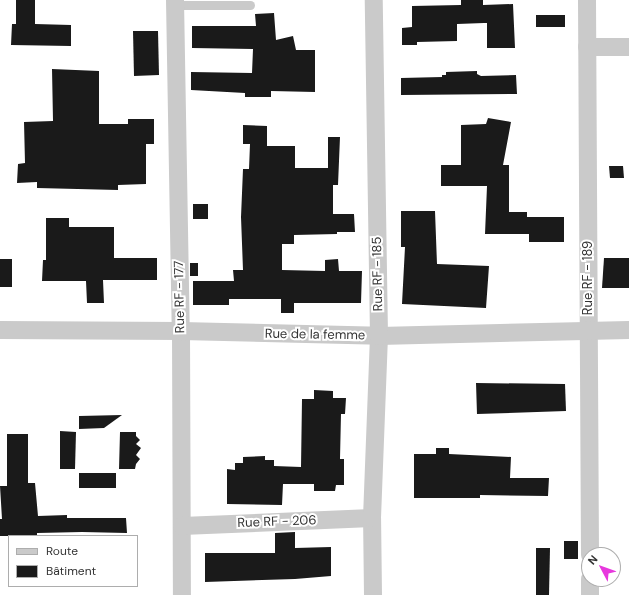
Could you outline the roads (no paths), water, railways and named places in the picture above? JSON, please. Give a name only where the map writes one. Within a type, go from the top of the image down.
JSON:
[{"type":"street","name":"Rue RF - 185","points":[[373,595],[372,518],[379,336],[374,0]]},
{"type":"street","name":"Rue RF - 189","points":[[587,0],[590,547]]},
{"type":"street","name":"Rue RF - 177","points":[[175,3],[181,331],[182,595]]},
{"type":"street","points":[[587,47],[629,47]]},
{"type":"street","name":"Rue de la femme","points":[[0,330],[181,331],[379,336],[629,330]]},
{"type":"street","name":"Rue RF - 206","points":[[182,526],[372,518]]},
{"type":"lane","points":[[175,3],[250,5]]}]
